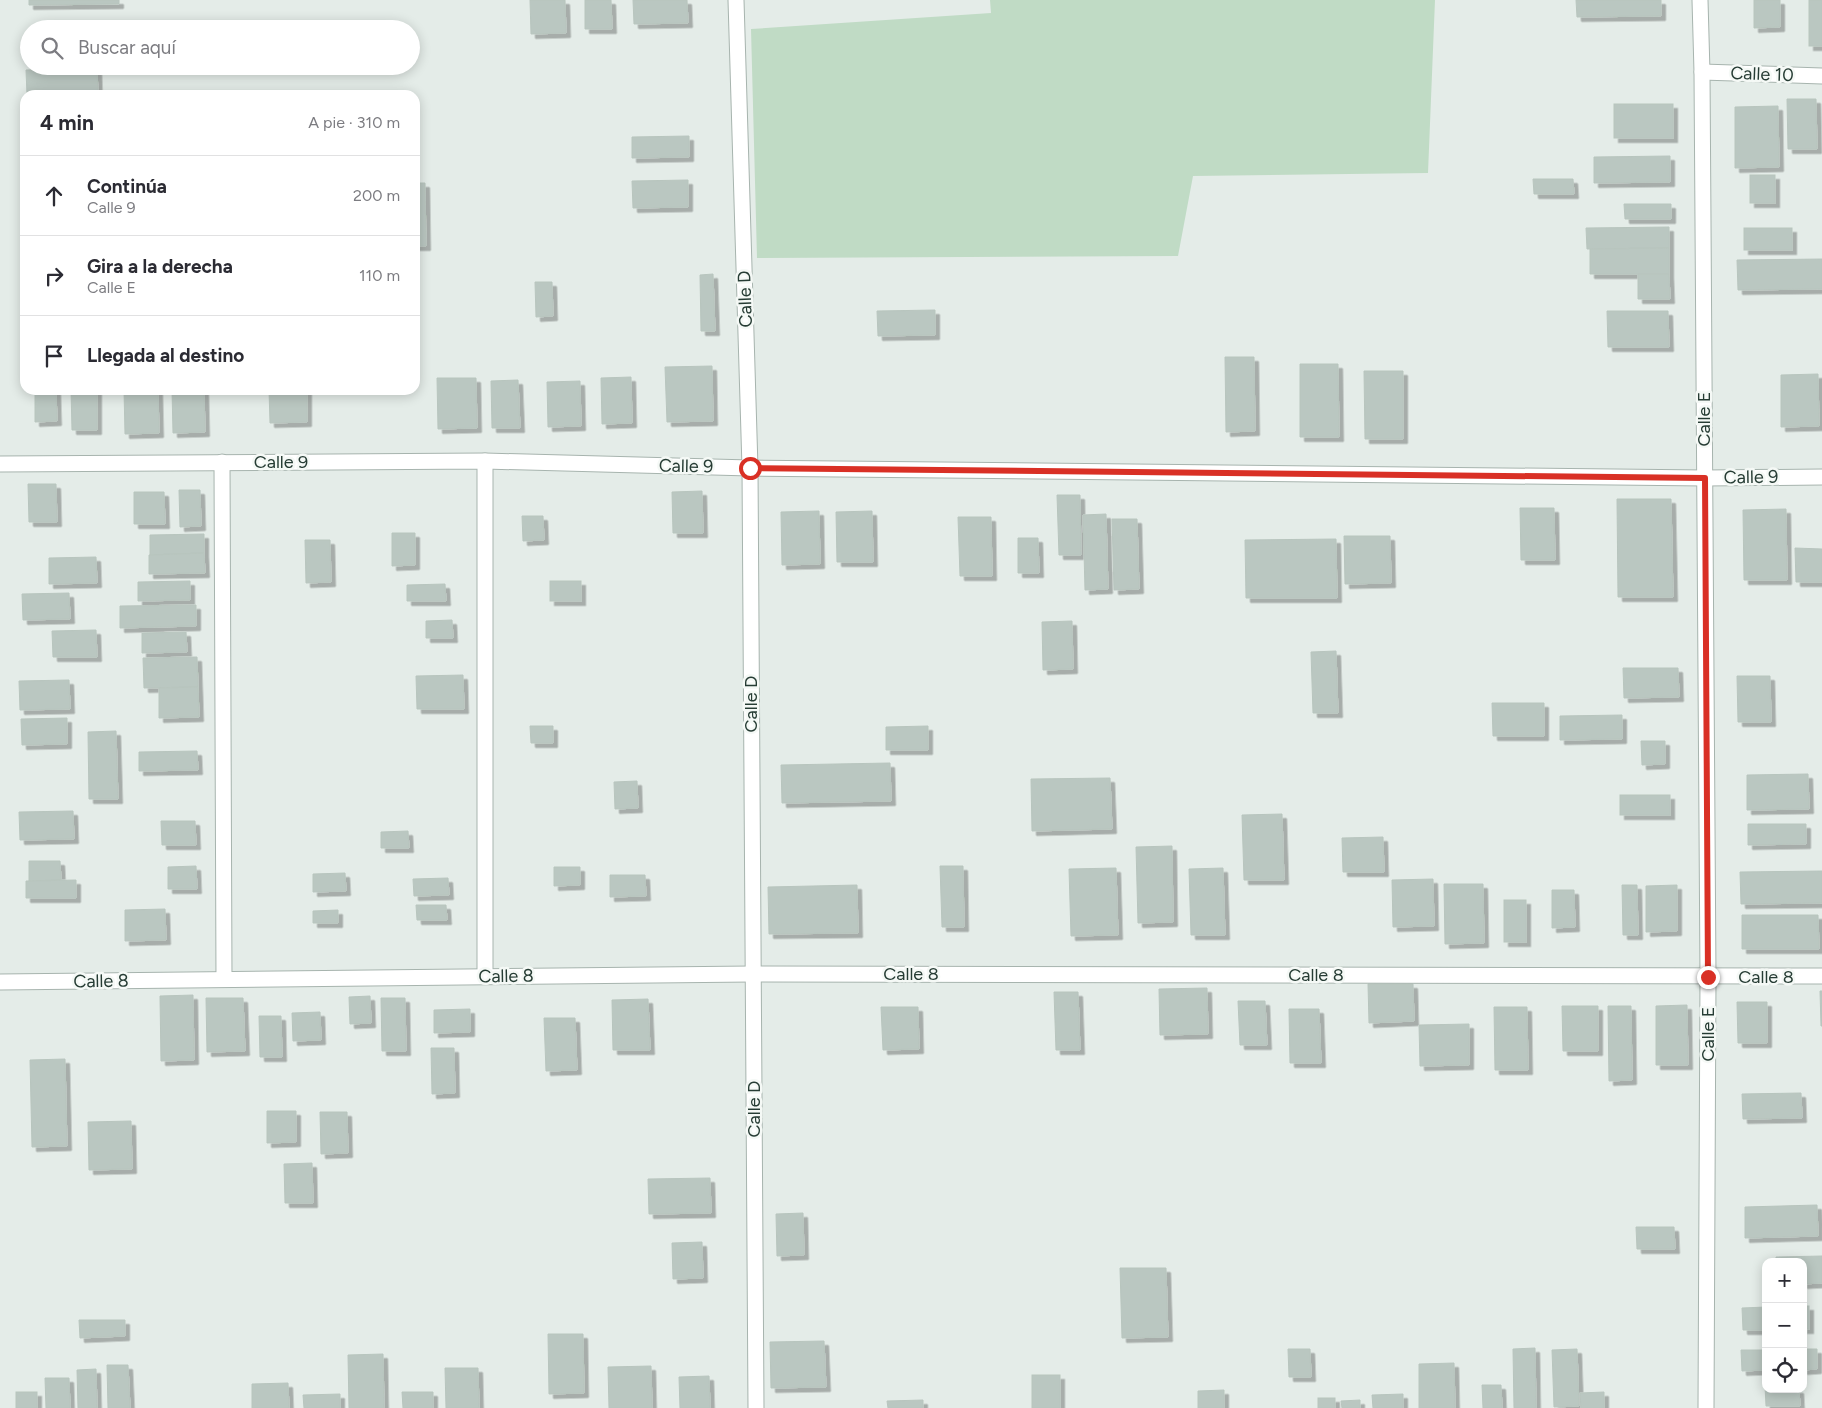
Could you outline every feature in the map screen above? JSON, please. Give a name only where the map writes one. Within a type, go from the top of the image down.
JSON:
[{"type":"street","name":"Calle D","points":[[736,0],[750,468],[756,1408]]},
{"type":"street","name":"Calle E","points":[[1700,0],[1708,977],[1706,1408]]},
{"type":"street","name":"Calle 10","points":[[1702,72],[1822,76]]},
{"type":"street","name":"Calle 9","points":[[0,464],[485,461],[750,468],[1705,478],[1822,476]]},
{"type":"street","points":[[485,461],[485,976]]},
{"type":"street","points":[[222,462],[224,979]]},
{"type":"street","name":"Calle 8","points":[[0,982],[752,974],[1822,976]]},
{"type":"green space","points":[[990,0],[1435,0],[1428,173],[1193,176],[1178,256],[757,258],[751,29],[991,13]]},
{"type":"building","points":[[29,0],[119,0],[119,4],[29,5]]},
{"type":"building","points":[[530,0],[565,0],[566,33],[531,34]]},
{"type":"building","points":[[585,0],[611,0],[612,29],[585,29]]},
{"type":"building","points":[[633,0],[687,0],[688,23],[634,24]]},
{"type":"building","points":[[1576,0],[1661,0],[1661,16],[1577,17]]},
{"type":"building","points":[[1754,0],[1780,0],[1780,27],[1754,28]]},
{"type":"building","points":[[1809,0],[1822,0],[1822,46],[1809,46]]},
{"type":"building","points":[[26,75],[97,75],[98,90],[27,90]]},
{"type":"building","points":[[1787,99],[1816,99],[1817,149],[1788,149]]},
{"type":"building","points":[[1614,104],[1673,104],[1673,138],[1614,138]]},
{"type":"building","points":[[1778,106],[1779,167],[1735,168],[1735,107]]},
{"type":"building","points":[[689,136],[689,157],[632,158],[632,137]]},
{"type":"building","points":[[1670,156],[1670,182],[1594,183],[1594,157]]},
{"type":"building","points":[[1750,175],[1775,175],[1775,203],[1750,203]]},
{"type":"building","points":[[1533,179],[1573,179],[1574,194],[1534,194]]},
{"type":"building","points":[[688,180],[688,207],[633,208],[632,181]]},
{"type":"building","points":[[420,183],[425,183],[426,246],[420,246]]},
{"type":"building","points":[[1624,204],[1671,204],[1671,219],[1625,219]]},
{"type":"building","points":[[1669,227],[1669,248],[1587,249],[1586,228]]},
{"type":"building","points":[[1744,228],[1792,228],[1792,250],[1744,250]]},
{"type":"building","points":[[1669,248],[1669,274],[1590,274],[1590,249]]},
{"type":"building","points":[[1822,259],[1822,289],[1738,290],[1737,260]]},
{"type":"building","points":[[713,274],[715,331],[701,331],[700,275]]},
{"type":"building","points":[[1638,274],[1669,274],[1670,299],[1638,299]]},
{"type":"building","points":[[535,282],[552,282],[553,316],[536,317]]},
{"type":"building","points":[[935,310],[935,335],[878,336],[877,311]]},
{"type":"building","points":[[1607,311],[1668,311],[1669,347],[1608,347]]},
{"type":"building","points":[[1225,357],[1254,357],[1255,431],[1226,432]]},
{"type":"building","points":[[1300,364],[1338,364],[1339,437],[1300,437]]},
{"type":"building","points":[[712,366],[713,421],[667,422],[665,367]]},
{"type":"building","points":[[1364,371],[1403,371],[1403,439],[1365,439]]},
{"type":"building","points":[[1818,374],[1819,426],[1781,427],[1781,375]]},
{"type":"building","points":[[631,377],[632,423],[602,424],[601,378]]},
{"type":"building","points":[[437,378],[476,378],[477,428],[438,429]]},
{"type":"building","points":[[518,380],[520,428],[492,428],[491,381]]},
{"type":"building","points":[[580,381],[581,426],[548,427],[547,382]]},
{"type":"building","points":[[35,395],[56,395],[57,421],[35,422]]},
{"type":"building","points":[[71,395],[97,395],[97,430],[72,430]]},
{"type":"building","points":[[124,395],[158,395],[159,433],[125,434]]},
{"type":"building","points":[[172,395],[204,395],[205,432],[173,433]]},
{"type":"building","points":[[269,395],[307,395],[307,422],[270,423]]},
{"type":"building","points":[[28,484],[56,484],[57,522],[29,522]]},
{"type":"building","points":[[179,490],[200,490],[201,526],[180,527]]},
{"type":"building","points":[[702,491],[703,533],[673,533],[672,492]]},
{"type":"building","points":[[134,492],[164,492],[165,524],[134,524]]},
{"type":"building","points":[[1057,495],[1080,495],[1081,555],[1059,555]]},
{"type":"building","points":[[1617,499],[1671,499],[1673,597],[1618,597]]},
{"type":"building","points":[[1520,508],[1554,508],[1555,560],[1521,560]]},
{"type":"building","points":[[1786,509],[1787,580],[1744,580],[1743,510]]},
{"type":"building","points":[[819,511],[820,564],[782,565],[781,512]]},
{"type":"building","points":[[872,511],[873,562],[837,562],[836,512]]},
{"type":"building","points":[[1106,514],[1108,589],[1085,590],[1083,515]]},
{"type":"building","points":[[522,516],[543,516],[544,540],[523,541]]},
{"type":"building","points":[[958,517],[991,517],[992,576],[960,576]]},
{"type":"building","points":[[1112,519],[1137,519],[1139,589],[1114,590]]},
{"type":"building","points":[[392,533],[415,533],[415,565],[392,566]]},
{"type":"building","points":[[204,534],[204,553],[150,555],[150,535]]},
{"type":"building","points":[[1344,536],[1390,536],[1391,583],[1345,584]]},
{"type":"building","points":[[1018,538],[1038,538],[1039,573],[1018,573]]},
{"type":"building","points":[[1336,539],[1337,598],[1246,598],[1245,540]]},
{"type":"building","points":[[305,540],[330,540],[331,582],[306,583]]},
{"type":"building","points":[[1795,548],[1822,549],[1822,582],[1796,582]]},
{"type":"building","points":[[204,553],[205,573],[149,574],[149,555]]},
{"type":"building","points":[[96,557],[97,583],[49,584],[49,558]]},
{"type":"building","points":[[190,581],[190,600],[138,601],[138,582]]},
{"type":"building","points":[[550,581],[581,581],[581,601],[550,601]]},
{"type":"building","points":[[445,584],[446,601],[407,601],[407,585]]},
{"type":"building","points":[[69,593],[70,619],[23,620],[22,594]]},
{"type":"building","points":[[196,605],[196,626],[120,628],[120,606]]},
{"type":"building","points":[[452,620],[453,638],[426,638],[426,621]]},
{"type":"building","points":[[1072,621],[1073,669],[1043,670],[1042,622]]},
{"type":"building","points":[[96,630],[97,657],[53,657],[52,631]]},
{"type":"building","points":[[186,632],[187,652],[142,653],[142,633]]},
{"type":"building","points":[[1336,651],[1338,713],[1313,713],[1311,652]]},
{"type":"building","points":[[197,657],[198,687],[144,688],[143,658]]},
{"type":"building","points":[[1623,668],[1678,668],[1679,697],[1624,698]]},
{"type":"building","points":[[463,675],[464,709],[417,709],[416,676]]},
{"type":"building","points":[[1737,676],[1770,676],[1771,722],[1738,722]]},
{"type":"building","points":[[69,680],[70,709],[20,710],[19,681]]},
{"type":"building","points":[[198,687],[199,717],[159,718],[159,688]]},
{"type":"building","points":[[1492,703],[1544,703],[1544,736],[1493,736]]},
{"type":"building","points":[[1622,715],[1622,739],[1560,740],[1560,716]]},
{"type":"building","points":[[67,718],[67,744],[22,745],[21,719]]},
{"type":"building","points":[[530,726],[553,726],[553,743],[531,743]]},
{"type":"building","points":[[928,726],[928,750],[886,750],[886,727]]},
{"type":"building","points":[[116,731],[118,799],[89,799],[88,732]]},
{"type":"building","points":[[1641,741],[1665,741],[1665,764],[1642,765]]},
{"type":"building","points":[[197,751],[198,770],[139,771],[139,752]]},
{"type":"building","points":[[890,763],[891,801],[782,803],[781,765]]},
{"type":"building","points":[[1808,774],[1809,809],[1747,810],[1747,775]]},
{"type":"building","points":[[1110,778],[1112,829],[1032,831],[1031,779]]},
{"type":"building","points":[[637,781],[638,808],[615,809],[614,782]]},
{"type":"building","points":[[1620,795],[1670,795],[1670,815],[1620,815]]},
{"type":"building","points":[[73,811],[74,839],[20,840],[19,812]]},
{"type":"building","points":[[1282,814],[1284,880],[1244,880],[1242,815]]},
{"type":"building","points":[[161,821],[195,821],[196,845],[162,845]]},
{"type":"building","points":[[1748,824],[1806,824],[1806,844],[1748,845]]},
{"type":"building","points":[[408,831],[409,848],[381,848],[381,832]]},
{"type":"building","points":[[1383,837],[1384,872],[1343,872],[1342,838]]},
{"type":"building","points":[[1172,846],[1173,922],[1138,923],[1136,847]]},
{"type":"building","points":[[29,861],[60,861],[61,880],[29,881]]},
{"type":"building","points":[[196,866],[197,889],[168,889],[168,867]]},
{"type":"building","points":[[940,866],[963,866],[964,927],[942,927]]},
{"type":"building","points":[[554,867],[580,867],[580,885],[554,886]]},
{"type":"building","points":[[1116,868],[1118,935],[1071,936],[1069,869]]},
{"type":"building","points":[[1223,868],[1225,935],[1191,935],[1189,869]]},
{"type":"building","points":[[1822,871],[1822,903],[1741,904],[1740,872]]},
{"type":"building","points":[[345,873],[346,891],[313,892],[313,874]]},
{"type":"building","points":[[610,875],[645,875],[646,896],[610,897]]},
{"type":"building","points":[[448,878],[449,895],[414,896],[413,879]]},
{"type":"building","points":[[1433,879],[1434,926],[1393,927],[1392,880]]},
{"type":"building","points":[[76,880],[76,898],[26,898],[26,881]]},
{"type":"building","points":[[1444,884],[1483,884],[1484,943],[1445,944]]},
{"type":"building","points":[[857,885],[858,933],[769,934],[768,887]]},
{"type":"building","points":[[1622,885],[1637,885],[1638,935],[1623,935]]},
{"type":"building","points":[[1677,885],[1677,931],[1646,932],[1646,886]]},
{"type":"building","points":[[1552,890],[1574,890],[1575,927],[1552,928]]},
{"type":"building","points":[[1504,900],[1526,900],[1526,942],[1504,942]]},
{"type":"building","points":[[416,905],[446,905],[447,920],[417,920]]},
{"type":"building","points":[[165,909],[166,940],[125,941],[125,910]]},
{"type":"building","points":[[338,910],[338,923],[313,923],[313,911]]},
{"type":"building","points":[[1742,915],[1818,915],[1819,949],[1742,949]]},
{"type":"building","points":[[1368,984],[1413,984],[1414,1021],[1369,1023]]},
{"type":"building","points":[[1207,988],[1208,1034],[1160,1035],[1159,989]]},
{"type":"building","points":[[1820,991],[1822,991],[1822,1026],[1821,1026]]},
{"type":"building","points":[[1054,992],[1078,992],[1080,1050],[1056,1050]]},
{"type":"building","points":[[193,995],[194,1060],[161,1061],[160,996]]},
{"type":"building","points":[[370,996],[371,1023],[350,1024],[349,997]]},
{"type":"building","points":[[206,998],[243,998],[245,1051],[207,1052]]},
{"type":"building","points":[[381,998],[405,998],[406,1051],[382,1051]]},
{"type":"building","points":[[648,999],[650,1050],[613,1050],[612,1000]]},
{"type":"building","points":[[1238,1001],[1265,1001],[1267,1045],[1240,1045]]},
{"type":"building","points":[[1737,1002],[1767,1002],[1767,1043],[1738,1043]]},
{"type":"building","points":[[1687,1005],[1688,1065],[1656,1065],[1656,1006]]},
{"type":"building","points":[[1562,1006],[1598,1006],[1598,1051],[1563,1051]]},
{"type":"building","points":[[1608,1006],[1631,1006],[1632,1080],[1609,1081]]},
{"type":"building","points":[[881,1007],[918,1007],[919,1049],[883,1050]]},
{"type":"building","points":[[1494,1007],[1527,1007],[1528,1070],[1495,1070]]},
{"type":"building","points":[[470,1009],[470,1032],[434,1033],[434,1010]]},
{"type":"building","points":[[1289,1009],[1319,1009],[1321,1063],[1290,1063]]},
{"type":"building","points":[[320,1012],[321,1040],[293,1041],[292,1013]]},
{"type":"building","points":[[259,1016],[281,1016],[282,1057],[260,1057]]},
{"type":"building","points":[[544,1018],[575,1018],[577,1070],[546,1071]]},
{"type":"building","points":[[1469,1024],[1469,1065],[1420,1066],[1419,1025]]},
{"type":"building","points":[[431,1048],[454,1048],[455,1093],[432,1094]]},
{"type":"building","points":[[65,1059],[67,1146],[32,1147],[30,1060]]},
{"type":"building","points":[[1801,1093],[1802,1118],[1743,1119],[1742,1094]]},
{"type":"building","points":[[267,1111],[296,1111],[296,1142],[267,1143]]},
{"type":"building","points":[[320,1112],[347,1112],[348,1153],[321,1154]]},
{"type":"building","points":[[131,1121],[132,1169],[89,1170],[88,1122]]},
{"type":"building","points":[[312,1163],[313,1203],[285,1203],[284,1164]]},
{"type":"building","points":[[710,1178],[711,1213],[649,1214],[648,1179]]},
{"type":"building","points":[[1817,1205],[1818,1236],[1745,1238],[1745,1207]]},
{"type":"building","points":[[803,1213],[804,1255],[777,1256],[776,1214]]},
{"type":"building","points":[[1636,1227],[1674,1227],[1675,1249],[1637,1249]]},
{"type":"building","points":[[702,1242],[703,1278],[673,1279],[672,1243]]},
{"type":"building","points":[[1822,1256],[1822,1283],[1807,1284],[1807,1258],[1776,1257]]},
{"type":"building","points":[[1120,1268],[1166,1268],[1168,1337],[1122,1338]]},
{"type":"building","points":[[1807,1306],[1809,1306],[1809,1329],[1807,1329]]},
{"type":"building","points":[[1762,1307],[1762,1330],[1743,1330],[1742,1308]]},
{"type":"building","points":[[79,1320],[125,1320],[125,1336],[80,1338]]},
{"type":"building","points":[[548,1334],[583,1334],[584,1393],[549,1394]]},
{"type":"building","points":[[824,1341],[826,1387],[771,1388],[770,1342]]},
{"type":"building","points":[[1535,1348],[1536,1408],[1514,1408],[1513,1349]]},
{"type":"building","points":[[1288,1349],[1310,1349],[1311,1377],[1289,1377]]},
{"type":"building","points":[[1577,1349],[1579,1406],[1554,1407],[1552,1350]]},
{"type":"building","points":[[1807,1349],[1817,1349],[1817,1369],[1807,1370]]},
{"type":"building","points":[[1741,1350],[1762,1350],[1762,1370],[1742,1371]]},
{"type":"building","points":[[383,1354],[384,1408],[349,1408],[348,1355]]},
{"type":"building","points":[[1454,1363],[1455,1408],[1419,1408],[1419,1364]]},
{"type":"building","points":[[107,1365],[128,1365],[130,1408],[108,1408]]},
{"type":"building","points":[[651,1366],[652,1408],[609,1408],[608,1367]]},
{"type":"building","points":[[445,1368],[478,1368],[479,1408],[446,1408]]},
{"type":"building","points":[[96,1369],[97,1408],[78,1408],[77,1370]]},
{"type":"building","points":[[1032,1375],[1060,1375],[1060,1408],[1032,1408]]},
{"type":"building","points":[[709,1376],[710,1408],[680,1408],[679,1377]]},
{"type":"building","points":[[45,1378],[69,1378],[70,1408],[46,1408]]},
{"type":"building","points":[[288,1383],[289,1408],[252,1408],[252,1384]]},
{"type":"building","points":[[1482,1385],[1501,1385],[1502,1408],[1483,1408]]},
{"type":"building","points":[[1224,1390],[1224,1408],[1198,1408],[1198,1391]]},
{"type":"building","points":[[16,1392],[37,1392],[37,1408],[16,1408]]},
{"type":"building","points":[[402,1392],[433,1392],[433,1408],[403,1408]]},
{"type":"building","points":[[1604,1392],[1604,1408],[1581,1408],[1580,1393]]},
{"type":"building","points":[[1765,1393],[1799,1393],[1800,1406],[1766,1406]]},
{"type":"building","points":[[340,1394],[340,1408],[304,1408],[303,1395]]},
{"type":"building","points":[[1403,1394],[1403,1408],[1373,1408],[1372,1395]]},
{"type":"building","points":[[1318,1398],[1335,1398],[1335,1408],[1318,1408]]},
{"type":"building","points":[[923,1400],[923,1408],[888,1408],[887,1401]]},
{"type":"building","points":[[1360,1400],[1360,1408],[1342,1408],[1341,1401]]},
{"type":"route","points":[[750,468],[1705,478],[1708,977]]}]
